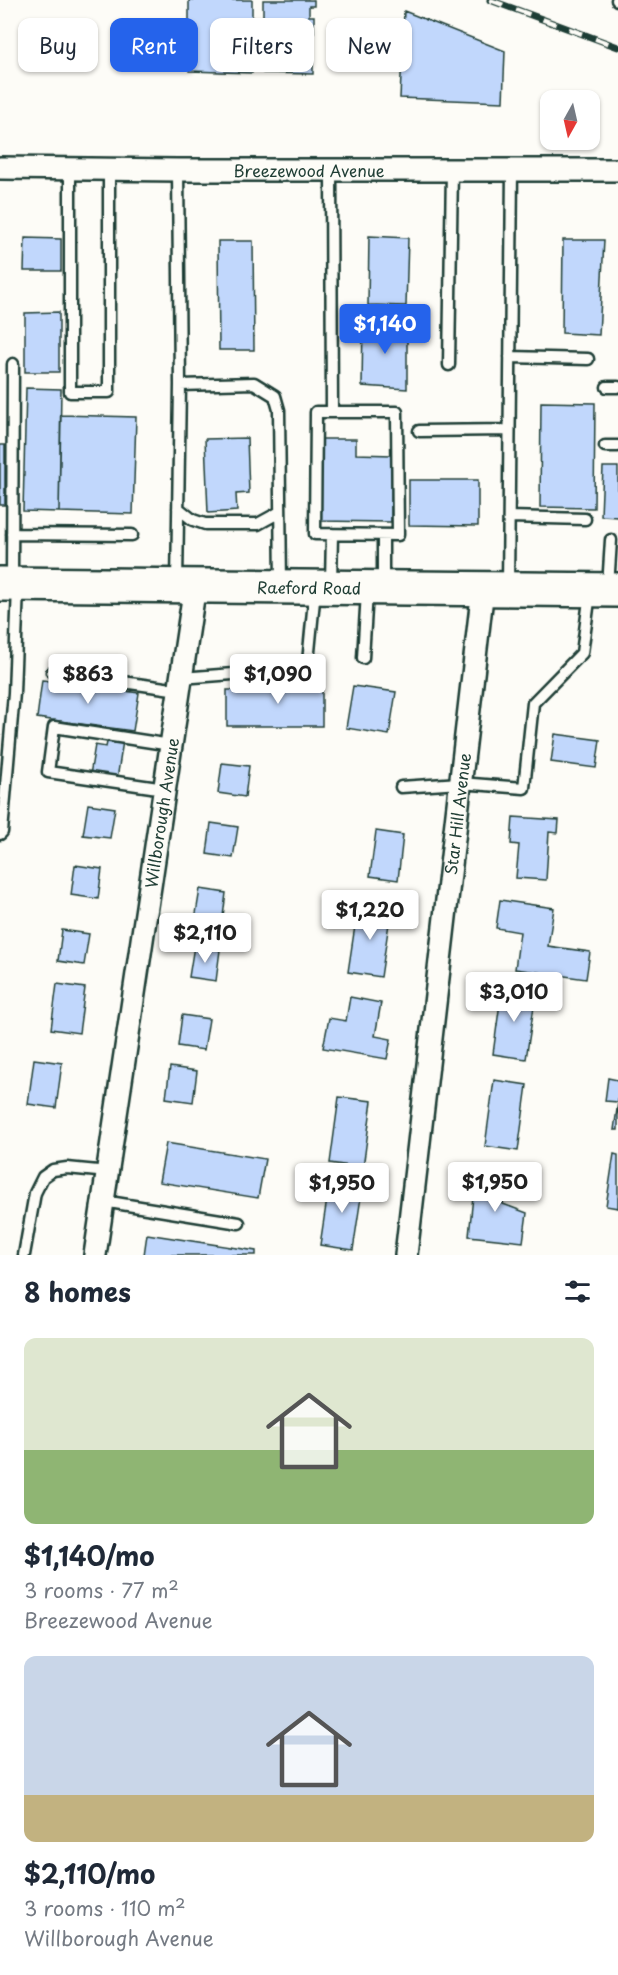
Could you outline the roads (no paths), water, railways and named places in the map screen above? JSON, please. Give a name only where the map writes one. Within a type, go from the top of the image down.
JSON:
[{"type":"main road","name":"Raeford Road","points":[[10,584],[605,590]]},
{"type":"street","name":"Breezewood Avenue","points":[[0,168],[618,170]]},
{"type":"street","name":"Willborough Avenue","points":[[95,1255],[180,684],[186,585]]},
{"type":"street","name":"Star Hill Avenue","points":[[406,1255],[460,783],[495,588]]},
{"type":"lane","points":[[70,168],[70,392],[109,392],[109,168]]},
{"type":"lane","points":[[331,169],[332,412]]},
{"type":"lane","points":[[178,170],[180,385],[178,508],[186,585]]},
{"type":"lane","points":[[449,366],[452,170]]},
{"type":"lane","points":[[495,588],[509,517],[512,170]]},
{"type":"lane","points":[[510,357],[588,359]]},
{"type":"lane","points":[[0,834],[14,693],[10,584],[12,364]]},
{"type":"lane","points":[[180,385],[254,383],[275,396],[279,410],[281,586]]},
{"type":"lane","points":[[316,412],[332,412],[397,412],[398,535],[315,534],[316,412]]},
{"type":"lane","points":[[419,431],[509,430]]},
{"type":"lane","points":[[605,446],[618,446]]},
{"type":"lane","points":[[178,508],[194,520],[205,524],[258,524],[280,512]]},
{"type":"lane","points":[[509,517],[585,519]]},
{"type":"lane","points":[[12,534],[132,535]]},
{"type":"lane","points":[[52,672],[180,684],[298,669],[309,662],[332,534]]},
{"type":"lane","points":[[363,657],[383,535]]},
{"type":"lane","points":[[401,788],[460,783],[524,788],[533,703],[582,653],[605,590],[611,540]]},
{"type":"lane","points":[[165,789],[48,772],[54,727],[171,745]]},
{"type":"lane","points":[[24,1255],[35,1193],[43,1177],[53,1170],[68,1168],[108,1172]]},
{"type":"lane","points":[[103,1201],[239,1224]]},
{"type":"railway","points":[[490,0],[618,47]]}]
